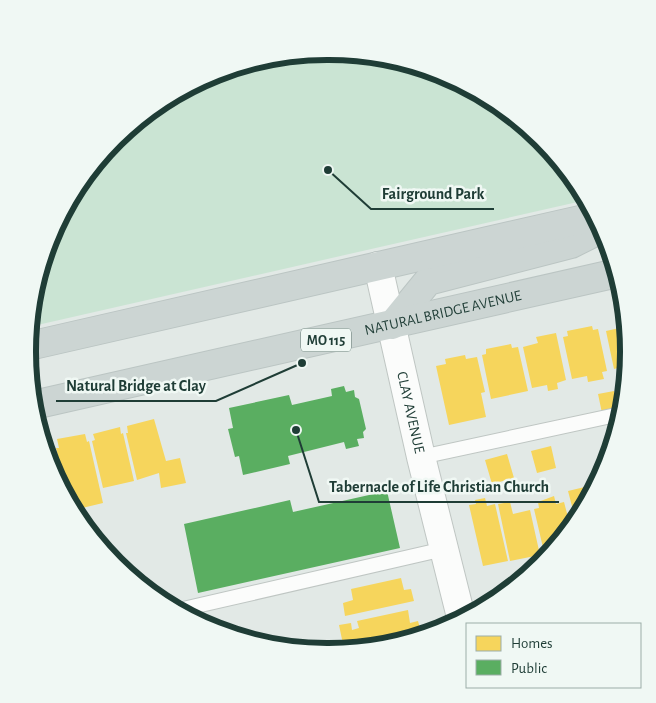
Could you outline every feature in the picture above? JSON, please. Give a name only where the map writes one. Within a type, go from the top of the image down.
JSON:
[{"type":"main road","points":[[36,344],[588,218]]},
{"type":"main road","points":[[392,325],[428,281],[571,244],[595,232]]},
{"type":"main road","name":"NATURAL BRIDGE AVENUE","points":[[41,403],[610,275]]},
{"type":"street","name":"CLAY AVENUE","points":[[378,266],[421,457],[461,611]]},
{"type":"lane","points":[[421,457],[612,416]]},
{"type":"lane","points":[[189,608],[444,549]]},
{"type":"green space","points":[[309,60],[347,60],[385,65],[440,82],[490,109],[520,132],[547,159],[571,189],[579,202],[38,325],[46,276],[58,240],[85,189],[109,159],[150,120],[182,99],[234,75],[271,65]]},
{"type":"building: Homes","points":[[592,326],[593,330],[598,329],[607,371],[602,372],[604,379],[588,382],[587,376],[572,379],[563,337],[568,336],[567,331]]},
{"type":"building: Homes","points":[[619,328],[619,368],[614,369],[606,331]]},
{"type":"building: Homes","points":[[556,333],[566,380],[557,383],[558,389],[548,391],[547,385],[532,388],[523,347],[538,343],[536,337]]},
{"type":"building: Homes","points":[[511,344],[512,348],[518,347],[528,391],[491,399],[482,355],[486,354],[486,349]]},
{"type":"building: Homes","points":[[465,355],[466,359],[477,357],[485,392],[481,393],[486,417],[449,425],[436,366],[446,364],[445,359]]},
{"type":"building: Homes","points":[[614,391],[615,400],[614,410],[602,413],[598,394]]},
{"type":"building: Homes","points":[[154,419],[166,461],[180,458],[186,483],[161,488],[159,473],[137,480],[126,433],[128,433],[127,426]]},
{"type":"building: Homes","points":[[120,427],[134,481],[103,488],[92,441],[95,440],[93,434]]},
{"type":"building: Homes","points":[[85,434],[87,442],[89,441],[103,503],[82,508],[62,471],[56,448],[59,448],[57,439]]},
{"type":"building: Homes","points":[[551,446],[556,468],[537,473],[531,451]]},
{"type":"building: Homes","points":[[507,454],[514,478],[492,484],[485,460]]},
{"type":"building: Homes","points":[[587,486],[573,510],[568,491]]},
{"type":"building: Homes","points":[[554,496],[556,504],[564,502],[568,518],[543,548],[534,509],[539,508],[538,502]]},
{"type":"building: Homes","points":[[485,498],[487,506],[495,504],[508,561],[483,566],[469,505],[476,504],[475,500]]},
{"type":"building: Homes","points":[[510,502],[513,514],[530,510],[539,552],[536,556],[510,561],[498,504]]},
{"type":"building: Homes","points":[[401,578],[404,590],[411,589],[414,601],[345,616],[343,603],[353,600],[351,589]]},
{"type":"building: Homes","points":[[408,610],[410,623],[418,621],[420,629],[385,638],[343,643],[339,625],[351,623],[352,630],[359,628],[357,621]]},
{"type":"building: Public","points":[[344,386],[346,392],[354,390],[355,397],[359,399],[366,429],[363,432],[364,438],[357,439],[359,446],[346,449],[344,442],[288,456],[290,464],[243,475],[239,456],[235,457],[228,429],[233,428],[229,408],[289,395],[292,405],[332,396],[331,389]]},
{"type":"building: Public","points":[[387,491],[400,548],[198,593],[184,524],[290,500],[293,512]]},
{"type":"place","name":"Fairground Park","points":[[328,170]]},
{"type":"place","name":"Natural Bridge at Clay","points":[[302,363]]},
{"type":"place","name":"Tabernacle of Life Christian Church","points":[[296,430]]}]
